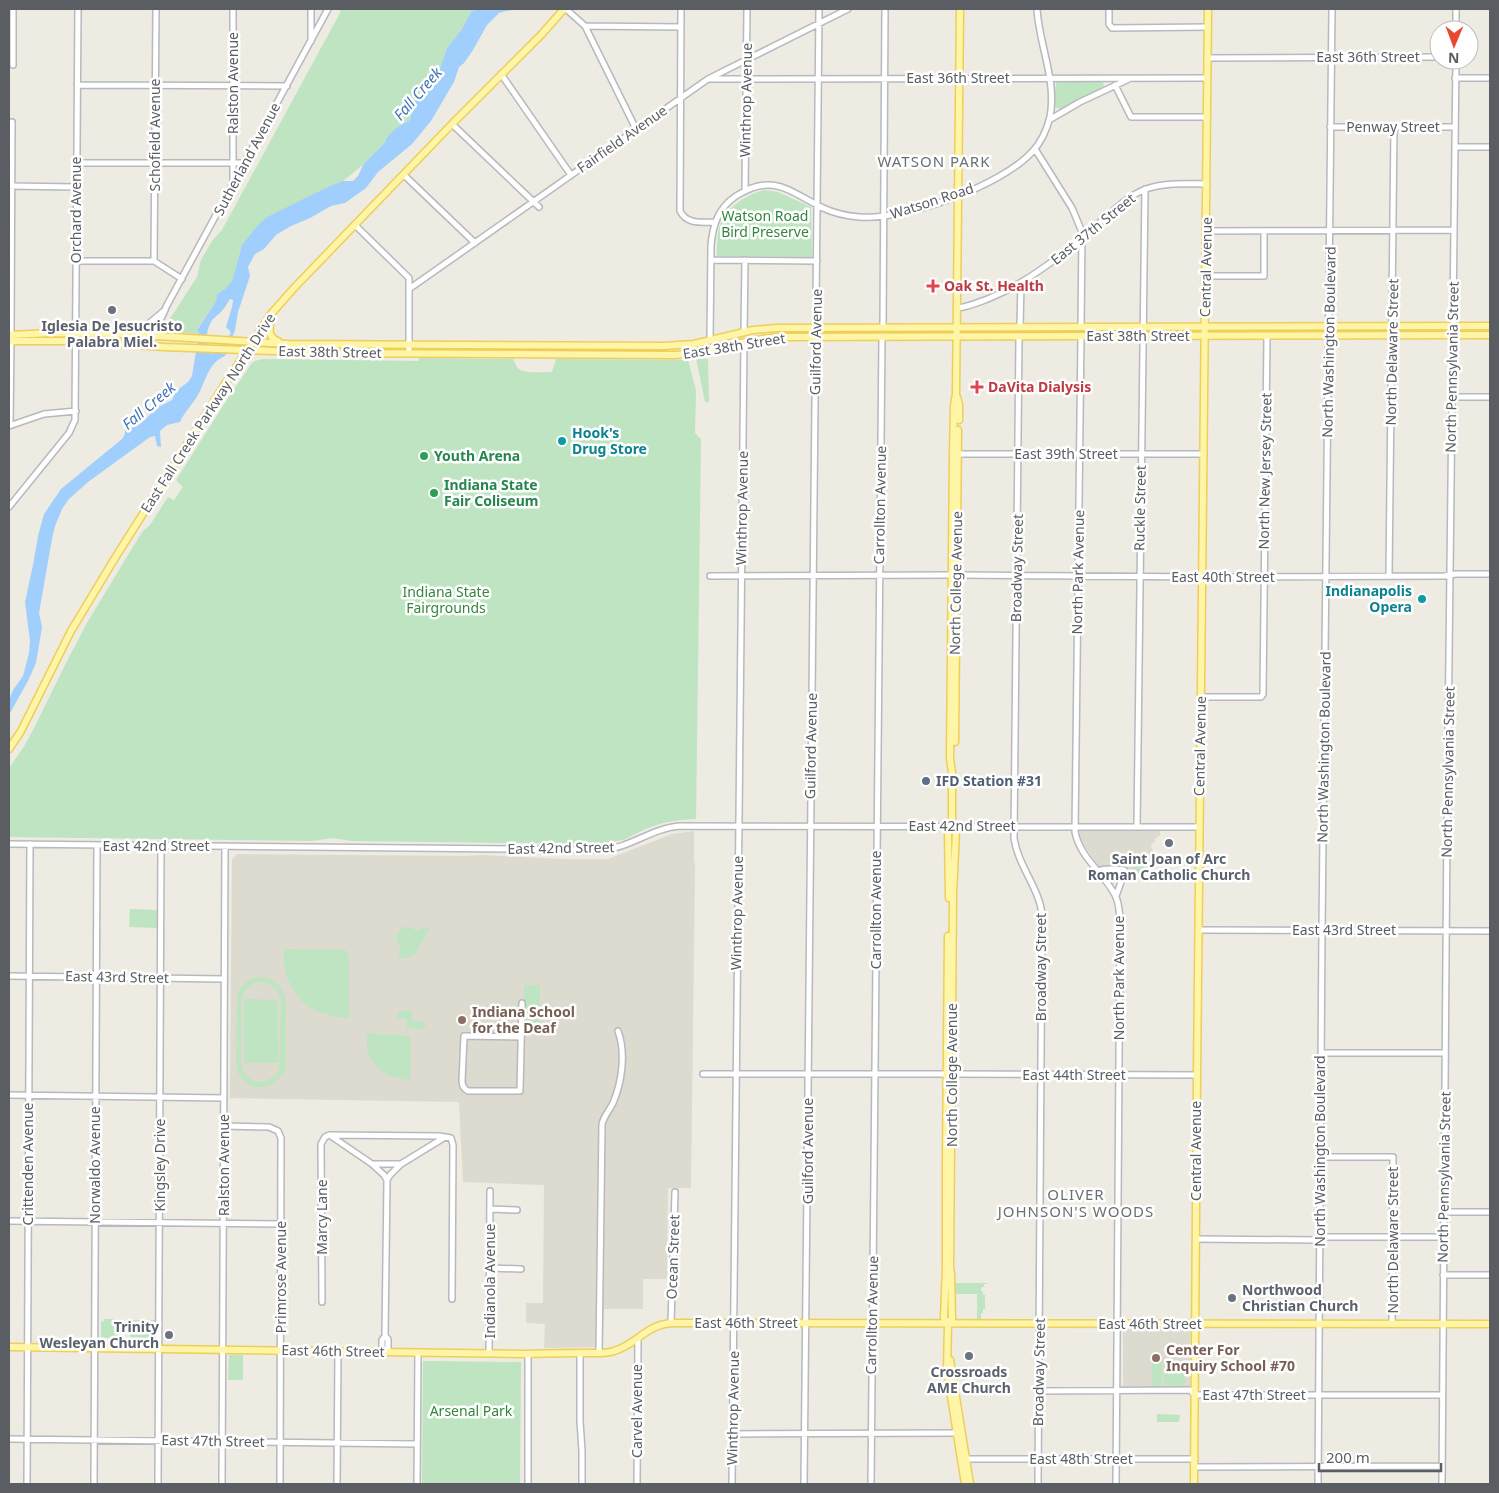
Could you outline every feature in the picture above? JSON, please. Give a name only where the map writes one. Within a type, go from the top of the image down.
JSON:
[{"type":"main road","name":"East Fall Creek Parkway North Drive","points":[[9,749],[21,731],[71,631],[105,574],[271,314],[452,124],[565,9]]},
{"type":"main road","name":"North College Avenue","points":[[954,575],[953,454],[957,336],[960,9]]},
{"type":"main road","name":"Central Avenue","points":[[1194,1484],[1208,9]]},
{"type":"main road","points":[[271,314],[269,332],[271,338],[288,344]]},
{"type":"main road","name":"East 38th Street","points":[[10,338],[135,335],[288,344],[672,346],[710,341],[744,332],[777,328],[816,327],[1490,326]]},
{"type":"main road","name":"East 38th Street","points":[[76,337],[165,347],[326,353],[681,354],[713,350],[774,337],[816,336],[1490,335]]},
{"type":"main road","name":"North College Avenue","points":[[956,394],[959,404],[950,758],[952,773],[952,826],[956,830],[944,1318],[948,1323],[947,1371],[965,1484]]},
{"type":"main road","name":"East 46th Street","points":[[9,1347],[528,1354],[599,1353],[616,1350],[654,1327],[671,1323],[1490,1324]]},
{"type":"main road","name":"North College Avenue","points":[[948,1350],[970,1484]]},
{"type":"street","points":[[13,9],[13,65]]},
{"type":"street","name":"Orchard Avenue","points":[[9,507],[71,431],[76,420],[78,9]]},
{"type":"street","name":"Schofield Avenue","points":[[154,261],[156,9]]},
{"type":"street","name":"Ralston Avenue","points":[[233,186],[234,9]]},
{"type":"street","points":[[311,9],[311,42]]},
{"type":"street","name":"Sutherland Avenue","points":[[156,337],[156,327],[328,9]]},
{"type":"street","points":[[565,9],[585,26],[636,130]]},
{"type":"street","points":[[681,9],[680,211],[684,217],[692,222],[715,222]]},
{"type":"street","name":"Winthrop Avenue","points":[[745,191],[747,9]]},
{"type":"street","name":"Guilford Avenue","points":[[804,1484],[810,826],[818,261],[819,9]]},
{"type":"street","name":"Fairfield Avenue","points":[[409,289],[708,79],[848,9]]},
{"type":"street","points":[[883,327],[885,9]]},
{"type":"street","name":"Watson Road","points":[[710,341],[712,232],[719,214],[726,205],[745,191],[759,186],[778,186],[798,193],[818,205],[845,215],[862,217],[884,216],[920,208],[988,182],[1027,157],[1035,149],[1049,120],[1052,91],[1040,40],[1036,9]]},
{"type":"street","points":[[1109,9],[1109,24],[1112,28],[1208,27]]},
{"type":"street","name":"North Washington Boulevard","points":[[1318,1484],[1332,9]]},
{"type":"street","points":[[585,26],[681,27]]},
{"type":"street","name":"East 36th Street","points":[[1207,58],[1429,57]]},
{"type":"street","name":"North Pennsylvania Street","points":[[1442,1484],[1455,70]]},
{"type":"street","points":[[501,74],[571,175]]},
{"type":"street","points":[[1049,120],[1080,102],[1131,78]]},
{"type":"street","name":"East 36th Street","points":[[708,79],[1207,78]]},
{"type":"street","points":[[1455,78],[1490,78]]},
{"type":"street","points":[[77,85],[287,86]]},
{"type":"street","points":[[1115,85],[1131,117],[1207,117]]},
{"type":"street","points":[[12,122],[10,186],[10,426],[44,414],[76,411]]},
{"type":"street","points":[[452,124],[539,207]]},
{"type":"street","name":"Penway Street","points":[[1330,127],[1455,127]]},
{"type":"street","name":"North Delaware Street","points":[[1390,576],[1394,127]]},
{"type":"street","points":[[1455,147],[1490,147]]},
{"type":"street","points":[[1035,149],[1073,210],[1081,227],[1081,327]]},
{"type":"street","points":[[77,162],[245,163]]},
{"type":"street","points":[[404,175],[475,243]]},
{"type":"street","name":"East 37th Street","points":[[957,308],[964,308],[1021,283],[1055,260],[1125,201],[1145,189],[1162,185],[1206,184]]},
{"type":"street","points":[[10,186],[76,187]]},
{"type":"street","name":"Ruckle Street","points":[[1136,826],[1145,189]]},
{"type":"street","points":[[355,225],[408,275],[410,280],[409,354]]},
{"type":"street","points":[[1206,230],[1454,230]]},
{"type":"street","points":[[1205,276],[1264,276],[1264,231]]},
{"type":"street","points":[[711,260],[818,261]]},
{"type":"street","points":[[744,332],[745,260]]},
{"type":"street","points":[[76,261],[154,261],[182,279]]},
{"type":"street","points":[[1020,327],[1021,283]]},
{"type":"street","name":"Sutherland Avenue","points":[[135,335],[165,310]]},
{"type":"street","name":"Carrollton Avenue","points":[[871,1484],[882,336]]},
{"type":"street","name":"Broadway Street","points":[[1020,336],[1014,841],[1039,900],[1042,913],[1038,1484]]},
{"type":"street","name":"North Park Avenue","points":[[1081,336],[1075,826],[1079,845],[1116,896],[1120,921],[1116,1484]]},
{"type":"street","name":"North New Jersey Street","points":[[1201,697],[1262,696],[1267,336]]},
{"type":"street","name":"Winthrop Avenue","points":[[732,1484],[744,342]]},
{"type":"street","points":[[537,345],[537,354]]},
{"type":"street","points":[[1452,397],[1490,397]]},
{"type":"street","name":"East 39th Street","points":[[958,454],[1204,454]]},
{"type":"street","name":"East 40th Street","points":[[710,576],[1264,577],[1490,574]]},
{"type":"street","name":"East 42nd Street","points":[[9,844],[602,850],[625,846],[654,832],[670,827],[1199,827]]},
{"type":"street","name":"Crittenden Avenue","points":[[27,1484],[30,844]]},
{"type":"street","name":"Norwaldo Avenue","points":[[94,1484],[97,845]]},
{"type":"street","name":"Kingsley Drive","points":[[158,1484],[161,846]]},
{"type":"street","name":"Ralston Avenue","points":[[222,1484],[225,846]]},
{"type":"street","points":[[1098,871],[1124,870],[1125,874],[1116,896]]},
{"type":"street","name":"East 43rd Street","points":[[1198,930],[1490,931]]},
{"type":"street","name":"East 43rd Street","points":[[9,976],[224,979]]},
{"type":"street","points":[[520,1037],[464,1036],[462,1085],[466,1090],[520,1091],[522,1003]]},
{"type":"street","points":[[599,1353],[602,1124],[618,1092],[622,1055],[618,1030]]},
{"type":"street","points":[[1321,1053],[1445,1053]]},
{"type":"street","name":"East 44th Street","points":[[703,1074],[1197,1075]]},
{"type":"street","points":[[9,1095],[224,1098]]},
{"type":"street","name":"Primrose Avenue","points":[[224,1126],[270,1127],[277,1130],[281,1139],[280,1484]]},
{"type":"street","points":[[329,1135],[451,1138],[453,1145],[452,1299]]},
{"type":"street","points":[[329,1135],[372,1164],[387,1180]]},
{"type":"street","name":"Marcy Lane","points":[[322,1302],[321,1144],[325,1137],[329,1135]]},
{"type":"street","points":[[385,1352],[388,1339],[385,1336],[387,1180],[401,1164],[445,1137]]},
{"type":"street","name":"North Delaware Street","points":[[1320,1157],[1393,1157],[1392,1324]]},
{"type":"street","points":[[372,1164],[401,1164]]},
{"type":"street","name":"Indianola Avenue","points":[[489,1353],[490,1191]]},
{"type":"street","name":"Ocean Street","points":[[671,1323],[675,1192]]},
{"type":"street","name":"Indianola Avenue","points":[[490,1208],[516,1210]]},
{"type":"street","points":[[1444,1212],[1490,1212]]},
{"type":"street","points":[[9,1221],[281,1224]]},
{"type":"street","points":[[1196,1239],[1315,1240],[1320,1238],[1444,1237]]},
{"type":"street","points":[[490,1268],[521,1269]]},
{"type":"street","points":[[1443,1275],[1490,1275]]},
{"type":"street","name":"Carvel Avenue","points":[[637,1484],[638,1338]]},
{"type":"street","points":[[337,1484],[338,1351]]},
{"type":"street","points":[[417,1484],[418,1352]]},
{"type":"street","points":[[580,1353],[582,1484]]},
{"type":"street","points":[[528,1354],[528,1484]]},
{"type":"street","name":"East 47th Street","points":[[1039,1391],[1190,1390],[1195,1395],[1442,1395]]},
{"type":"street","points":[[733,1434],[957,1433]]},
{"type":"street","name":"East 47th Street","points":[[9,1438],[417,1444]]},
{"type":"street","name":"East 48th Street","points":[[967,1459],[1194,1459]]},
{"type":"street","points":[[1194,1467],[1442,1466]]},
{"type":"shaded area","name":"Indiana School for the Deaf","points":[[694,831],[691,1188],[668,1188],[667,1279],[643,1279],[643,1309],[604,1309],[603,1347],[544,1348],[545,1324],[526,1323],[526,1303],[543,1303],[544,1185],[463,1182],[459,1102],[230,1098],[232,859],[237,854],[480,855],[608,859],[672,834]]},
{"type":"shaded area","points":[[1079,831],[1160,831],[1160,836],[1155,838],[1155,842],[1151,845],[1155,858],[1154,874],[1122,874],[1114,884],[1111,883],[1081,841]]},
{"type":"shaded area","name":"Center For Inquiry School #70","points":[[1123,1328],[1190,1328],[1190,1388],[1123,1388]]},
{"type":"green space","points":[[340,9],[477,9],[471,12],[462,29],[447,48],[441,69],[415,103],[410,120],[402,123],[369,160],[343,181],[267,217],[242,245],[232,281],[217,294],[216,301],[197,329],[199,334],[168,332],[164,329],[166,325],[197,277],[201,260],[212,241],[222,230],[340,13]]},
{"type":"green space","points":[[1060,81],[1103,82],[1104,86],[1060,109],[1055,107],[1054,102],[1056,83]]},
{"type":"green space","name":"Watson Road Bird Preserve","points":[[764,190],[778,192],[811,207],[812,257],[717,256],[719,228],[725,215],[740,201]]},
{"type":"green space","name":"Indiana State Fairgrounds","points":[[419,358],[513,359],[519,369],[526,372],[552,372],[556,359],[688,360],[696,390],[695,433],[701,439],[696,819],[663,823],[623,840],[599,844],[352,841],[333,838],[311,841],[9,837],[9,768],[33,730],[88,621],[142,532],[150,525],[168,497],[174,500],[183,487],[176,480],[252,363],[263,359],[419,361]]},
{"type":"green space","points":[[696,358],[708,359],[709,402],[705,402]]},
{"type":"green space","points":[[1133,864],[1151,864],[1151,873],[1133,873]]},
{"type":"green space","points":[[130,909],[157,910],[157,928],[129,927]]},
{"type":"green space","points":[[404,927],[413,928],[416,931],[429,927],[428,933],[414,954],[398,958],[401,947],[397,942],[396,936]]},
{"type":"green space","points":[[284,949],[345,950],[349,955],[349,1018],[321,1013],[297,995],[285,969]]},
{"type":"green space","points":[[265,977],[277,983],[283,991],[286,1001],[286,1073],[283,1073],[270,1085],[263,1087],[255,1087],[242,1079],[236,1063],[237,995],[243,985],[255,978]],"holes":[[[258,982],[267,983],[274,987],[281,1002],[279,1069],[269,1080],[263,1082],[251,1080],[246,1076],[241,1062],[242,1000],[244,993],[250,986]]]},
{"type":"green space","points":[[524,985],[540,985],[539,1024],[524,1023]]},
{"type":"green space","points":[[244,999],[278,1000],[278,1063],[244,1063]]},
{"type":"green space","points":[[411,1010],[414,1022],[423,1021],[426,1025],[423,1029],[407,1028],[406,1019],[397,1018],[397,1013]]},
{"type":"green space","points":[[367,1033],[409,1036],[411,1039],[410,1080],[391,1076],[377,1067],[369,1053]]},
{"type":"green space","points":[[955,1283],[987,1283],[984,1284],[984,1287],[981,1287],[983,1295],[985,1295],[985,1309],[981,1313],[981,1319],[977,1319],[977,1294],[955,1294]]},
{"type":"green space","points":[[104,1319],[122,1319],[121,1338],[101,1338],[101,1322]]},
{"type":"green space","points":[[131,1320],[156,1320],[155,1344],[130,1344]]},
{"type":"green space","points":[[229,1355],[243,1355],[243,1380],[228,1380]]},
{"type":"green space","name":"Arsenal Park","points":[[423,1361],[521,1362],[520,1484],[422,1484]]},
{"type":"green space","points":[[1152,1361],[1162,1361],[1162,1385],[1152,1386]]},
{"type":"green space","points":[[1164,1367],[1185,1367],[1185,1385],[1164,1385]]},
{"type":"green space","points":[[1157,1414],[1180,1415],[1179,1422],[1157,1422]]},
{"type":"water","name":"Fall Creek","points":[[477,9],[519,9],[499,13],[487,25],[473,50],[459,67],[454,82],[431,121],[412,144],[378,172],[366,188],[345,203],[331,206],[291,226],[276,235],[264,249],[255,254],[248,267],[250,276],[238,312],[235,330],[225,356],[214,363],[194,401],[180,422],[167,425],[160,431],[161,447],[157,446],[155,436],[150,437],[88,482],[69,499],[62,509],[52,539],[39,613],[42,627],[36,663],[9,715],[9,700],[13,690],[23,676],[29,653],[30,641],[25,602],[44,514],[61,489],[122,439],[125,430],[140,424],[158,407],[172,400],[176,391],[188,382],[192,376],[199,333],[197,330],[216,301],[217,294],[232,281],[242,245],[258,225],[267,217],[330,186],[343,181],[353,181],[358,176],[363,165],[392,132],[410,120],[415,103],[440,69],[447,48],[462,29],[471,12]],"holes":[[[230,299],[233,300],[226,327],[231,333],[219,349],[210,354],[207,342],[209,325]]]},
{"type":"place","name":"Oak St. Health","points":[[933,286]]},
{"type":"place","name":"Iglesia De Jesucristo Palabra Miel.","points":[[112,310]]},
{"type":"place","name":"DaVita Dialysis","points":[[977,387]]},
{"type":"place","name":"Hook's Drug Store","points":[[562,441]]},
{"type":"place","name":"Youth Arena","points":[[424,456]]},
{"type":"place","name":"Indiana State Fair Coliseum","points":[[434,493]]},
{"type":"place","name":"Indianapolis Opera","points":[[1422,599]]},
{"type":"place","name":"IFD Station #31","points":[[926,781]]},
{"type":"place","name":"Saint Joan of Arc Roman Catholic Church","points":[[1169,843]]},
{"type":"place","name":"Indiana School for the Deaf","points":[[462,1020]]},
{"type":"place","name":"Northwood Christian Church","points":[[1232,1298]]},
{"type":"place","name":"Trinity Wesleyan Church","points":[[169,1335]]},
{"type":"place","name":"Crossroads AME Church","points":[[969,1356]]},
{"type":"place","name":"Center For Inquiry School #70","points":[[1156,1358]]},
{"type":"district","name":"WATSON PARK","points":[[934,162]]},
{"type":"district","name":"OLIVER JOHNSON'S WOODS","points":[[1076,1204]]}]
